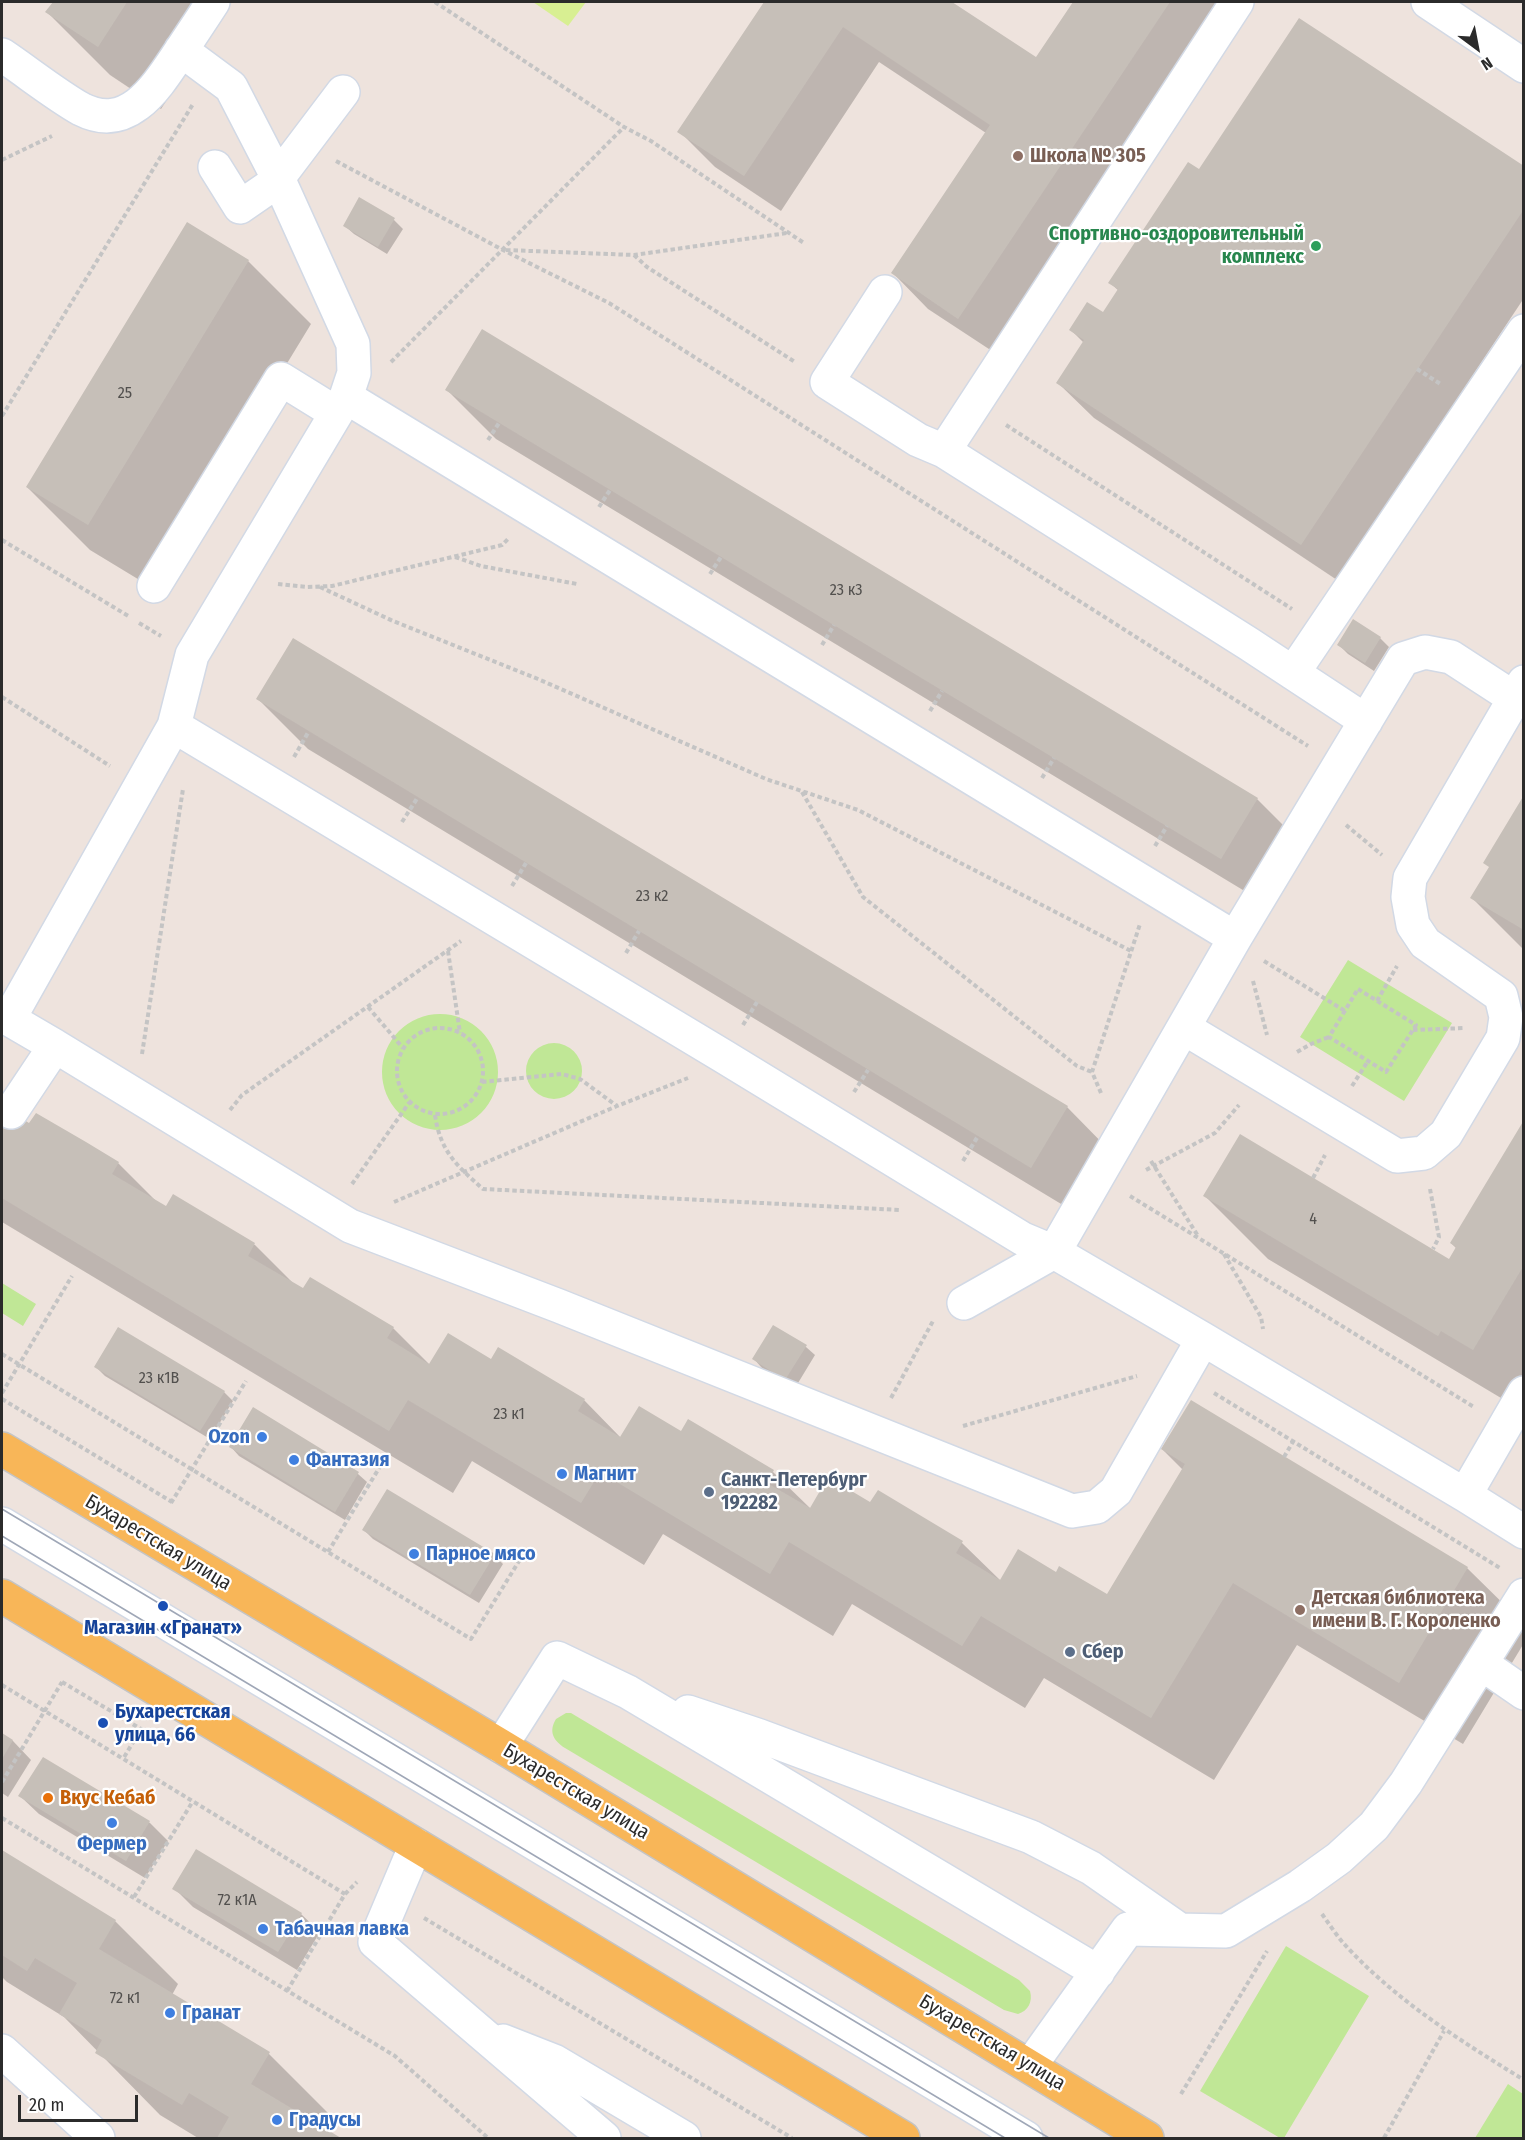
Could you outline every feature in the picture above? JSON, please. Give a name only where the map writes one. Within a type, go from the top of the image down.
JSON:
[{"type":"main road","name":"Бухарестская улица","points":[[2,1449],[501,1746],[1147,2139]]},
{"type":"main road","points":[[2,1596],[903,2139]]},
{"type":"lane","points":[[2,55],[82,110],[104,116],[124,113],[141,103],[157,86],[213,2]]},
{"type":"lane","points":[[944,451],[1237,2]]},
{"type":"lane","points":[[1428,2],[1524,66]]},
{"type":"lane","points":[[181,50],[231,87],[278,178],[353,344],[354,373],[341,405],[192,655],[174,726],[5,1017],[134,1093],[340,1220],[1072,1511],[1097,1507],[1116,1491],[1203,1339]]},
{"type":"lane","points":[[215,167],[240,207],[278,178],[343,92]]},
{"type":"lane","points":[[885,292],[827,382],[918,440],[944,451],[1366,721]]},
{"type":"lane","points":[[1293,673],[1524,331]]},
{"type":"lane","points":[[154,586],[281,379],[341,405],[534,512],[1151,887],[1238,944]]},
{"type":"lane","points":[[964,1303],[1054,1252],[1105,1180],[1125,1130],[1184,1028],[1238,944],[1319,799],[1403,659],[1425,652],[1451,657],[1519,690],[1410,878],[1408,897],[1413,925],[1425,943],[1501,996],[1506,1017],[1503,1038],[1446,1134],[1424,1153],[1397,1156],[1269,1070],[1184,1028]]},
{"type":"lane","points":[[174,726],[1023,1239],[1054,1252],[1203,1339],[1524,1532]]},
{"type":"lane","points":[[11,1112],[55,1046]]},
{"type":"lane","points":[[1465,1495],[1524,1393]]},
{"type":"lane","points":[[2,1524],[1026,2139]]},
{"type":"lane","points":[[1030,2066],[1128,1929],[1226,1931],[1300,1886],[1338,1858],[1374,1826],[1406,1783],[1524,1595]]},
{"type":"lane","points":[[501,1746],[557,1658],[628,1692],[1098,1972]]},
{"type":"lane","points":[[1482,1664],[1524,1693]]},
{"type":"lane","points":[[628,1692],[760,1736],[1031,1837],[1091,1868],[1180,1930]]},
{"type":"lane","points":[[416,1845],[375,1942],[603,2139]]},
{"type":"lane","points":[[480,2032],[554,2061],[684,2139]]},
{"type":"lane","points":[[2,2051],[98,2139]]},
{"type":"path","points":[[435,2],[804,243]]},
{"type":"path","points":[[2,416],[212,73]]},
{"type":"path","points":[[2,159],[84,121],[95,113]]},
{"type":"path","points":[[390,363],[624,127]]},
{"type":"path","points":[[304,144],[502,250],[609,303],[1339,766]]},
{"type":"path","points":[[502,250],[633,255],[788,233]]},
{"type":"path","points":[[633,255],[647,267],[827,382]]},
{"type":"path","points":[[975,404],[1302,616]]},
{"type":"path","points":[[238,579],[307,587],[332,586],[502,545],[534,512]]},
{"type":"path","points":[[2,540],[192,655]]},
{"type":"path","points":[[455,557],[481,566],[583,585]]},
{"type":"path","points":[[321,586],[393,621],[538,679],[766,779],[858,810],[1131,951]]},
{"type":"path","points":[[2,697],[141,785]]},
{"type":"path","points":[[134,1093],[138,1082],[184,782]]},
{"type":"path","points":[[802,792],[863,897],[1077,1066],[1092,1072]]},
{"type":"path","points":[[1319,799],[1350,829],[1410,878]]},
{"type":"path","points":[[1151,887],[1092,1072],[1113,1119],[1139,1144],[1200,1239]]},
{"type":"path","points":[[208,1139],[242,1095],[492,918]]},
{"type":"path","points":[[1238,944],[1345,1011]]},
{"type":"path","points":[[1238,944],[1269,1070]]},
{"type":"path","points":[[448,950],[460,1033]]},
{"type":"path","points":[[1105,1180],[1137,1175],[1215,1133],[1269,1070],[1311,1044],[1329,1038],[1358,989],[1416,1024],[1386,1072],[1329,1038]]},
{"type":"path","points":[[368,1007],[403,1048]]},
{"type":"path","points":[[1412,1030],[1505,1026]]},
{"type":"path","points":[[429,1029],[450,1029],[470,1040],[477,1049],[484,1071],[482,1082],[472,1101],[455,1112],[435,1115],[417,1109],[409,1103],[403,1096],[396,1077],[396,1067],[403,1048],[410,1040],[429,1029]]},
{"type":"path","points":[[340,1220],[383,1206],[617,1106],[731,1061]]},
{"type":"path","points":[[482,1082],[562,1074],[580,1079],[617,1106]]},
{"type":"path","points":[[340,1220],[409,1103]]},
{"type":"path","points":[[435,1115],[437,1129],[452,1160],[483,1189],[902,1211],[935,1186]]},
{"type":"path","points":[[1424,1153],[1439,1237],[1433,1249]]},
{"type":"path","points":[[1105,1180],[1505,1426]]},
{"type":"path","points":[[1222,1253],[1261,1317],[1268,1378]]},
{"type":"path","points":[[2,1393],[72,1276]]},
{"type":"path","points":[[873,1431],[940,1308],[964,1303]]},
{"type":"path","points":[[2,1354],[471,1639],[524,1553]]},
{"type":"path","points":[[912,1446],[977,1420],[1137,1376],[1183,1374],[1503,1570]]},
{"type":"path","points":[[167,1509],[246,1381]]},
{"type":"path","points":[[2,1399],[172,1502]]},
{"type":"path","points":[[327,1552],[381,1465]]},
{"type":"path","points":[[2,1782],[66,1676]]},
{"type":"path","points":[[62,1682],[141,1729],[123,1759]]},
{"type":"path","points":[[2,1685],[345,1894]]},
{"type":"path","points":[[134,1897],[192,1801]]},
{"type":"path","points":[[2,1818],[395,2056],[488,2139]]},
{"type":"path","points":[[287,1991],[345,1894],[360,1879],[792,2139]]},
{"type":"path","points":[[1300,1886],[1346,1946],[1393,1991],[1444,2031],[1524,2080]]},
{"type":"path","points":[[1181,2094],[1271,1945]]},
{"type":"path","points":[[1384,2139],[1444,2031]]},
{"type":"green space","points":[[533,2],[586,2],[568,26]]},
{"type":"green space","points":[[1348,960],[1452,1023],[1404,1101],[1300,1037]]},
{"type":"green space","points":[[440,1014],[462,1019],[481,1031],[493,1050],[498,1072],[493,1094],[481,1113],[462,1125],[440,1130],[418,1125],[399,1113],[387,1094],[382,1072],[387,1050],[399,1031],[418,1019]]},
{"type":"green space","points":[[554,1043],[569,1048],[577,1056],[582,1071],[577,1086],[569,1094],[554,1099],[539,1094],[531,1086],[526,1071],[531,1056],[539,1048]]},
{"type":"green space","points":[[2,1283],[36,1304],[23,1326],[2,1313]]},
{"type":"green space","points":[[566,1713],[571,1713],[1019,1980],[1030,1991],[1029,2005],[1025,2011],[1018,2014],[1004,2010],[565,1748],[553,1736],[552,1728],[556,1719]]},
{"type":"green space","points":[[1286,1946],[1369,1996],[1284,2138],[1280,2138],[1200,2091]]},
{"type":"green space","points":[[1508,2084],[1523,2094],[1523,2138],[1475,2138]]},
{"type":"building","points":[[53,2],[127,2],[98,47],[45,12]]},
{"type":"building","name":"Школа № 305","points":[[764,2],[952,2],[1036,57],[1073,2],[1170,2],[958,319],[891,273],[990,125],[843,27],[744,176],[677,132]]},
{"type":"building","name":"Спортивно-оздоровительный комплекс","points":[[1299,18],[1524,166],[1524,209],[1301,545],[1056,383],[1084,340],[1069,330],[1087,302],[1103,312],[1118,289],[1108,283],[1188,162],[1199,169]]},
{"type":"building","points":[[359,197],[395,218],[378,247],[343,226]]},
{"type":"building","points":[[187,222],[249,260],[88,525],[26,487]]},
{"type":"building","points":[[482,329],[1258,798],[1221,859],[445,390]]},
{"type":"building","points":[[1353,619],[1381,637],[1365,663],[1337,645]]},
{"type":"building","points":[[293,638],[1068,1106],[1031,1168],[256,699]]},
{"type":"building","points":[[1524,795],[1524,930],[1470,898],[1489,867],[1483,863]]},
{"type":"building","points":[[2,1107],[29,1123],[36,1113],[119,1162],[112,1174],[166,1206],[173,1194],[255,1243],[248,1256],[303,1288],[310,1277],[394,1327],[387,1338],[429,1364],[448,1333],[491,1359],[498,1347],[585,1399],[578,1411],[620,1437],[639,1406],[681,1431],[688,1419],[774,1470],[767,1483],[810,1508],[828,1477],[870,1502],[878,1490],[963,1541],[956,1553],[1000,1580],[1018,1549],[1056,1572],[1059,1566],[1107,1594],[1185,1464],[1161,1449],[1191,1400],[1468,1567],[1399,1683],[1233,1583],[1151,1718],[981,1616],[962,1646],[789,1542],[770,1574],[600,1472],[581,1503],[408,1400],[389,1431],[2,1198]]},
{"type":"building","points":[[1524,1120],[1524,1265],[1473,1350],[1441,1331],[1438,1336],[1203,1196],[1240,1134],[1449,1259],[1456,1247],[1450,1243]]},
{"type":"building","points":[[773,1325],[807,1345],[785,1380],[752,1359]]},
{"type":"building","points":[[118,1327],[225,1391],[200,1431],[94,1367]]},
{"type":"building","name":"Фантазия","points":[[253,1407],[359,1472],[335,1512],[229,1447]]},
{"type":"building","points":[[387,1489],[495,1554],[470,1595],[362,1530]]},
{"type":"building","points":[[2,1733],[13,1740],[2,1759]]},
{"type":"building","points":[[43,1757],[150,1821],[126,1861],[18,1796]]},
{"type":"building","points":[[196,1849],[302,1913],[278,1952],[172,1889]]},
{"type":"building","points":[[2,1850],[116,1920],[99,1949],[270,2052],[251,2084],[341,2138],[217,2138],[229,2117],[189,2093],[182,2105],[95,2053],[102,2040],[59,2014],[77,1983],[35,1958],[27,1971],[2,1955]]},
{"type":"tram line","points":[[2,1509],[1049,2138]]},
{"type":"tram line","points":[[2,1536],[1005,2138]]},
{"type":"place","name":"Школа № 305","points":[[1018,156]]},
{"type":"place","name":"Спортивно-оздоровительный комплекс","points":[[1316,246]]},
{"type":"place","name":"Ozon","points":[[262,1437]]},
{"type":"place","name":"Фантазия","points":[[294,1460]]},
{"type":"place","name":"Магнит","points":[[562,1474]]},
{"type":"place","name":"Санкт-Петербург 192282","points":[[709,1492]]},
{"type":"place","name":"Парное мясо","points":[[414,1554]]},
{"type":"place","name":"Магазин «Гранат»","points":[[163,1606]]},
{"type":"place","name":"Детская библиотека имени В. Г. Короленко","points":[[1300,1610]]},
{"type":"place","name":"Сбер","points":[[1070,1652]]},
{"type":"place","name":"Бухарестская улица, 66","points":[[103,1723]]},
{"type":"place","name":"Вкус Кебаб","points":[[48,1798]]},
{"type":"place","name":"Фермер","points":[[112,1823]]},
{"type":"place","name":"Табачная лавка","points":[[263,1929]]},
{"type":"place","name":"Гранат","points":[[170,2013]]},
{"type":"place","name":"Градусы","points":[[277,2120]]}]
